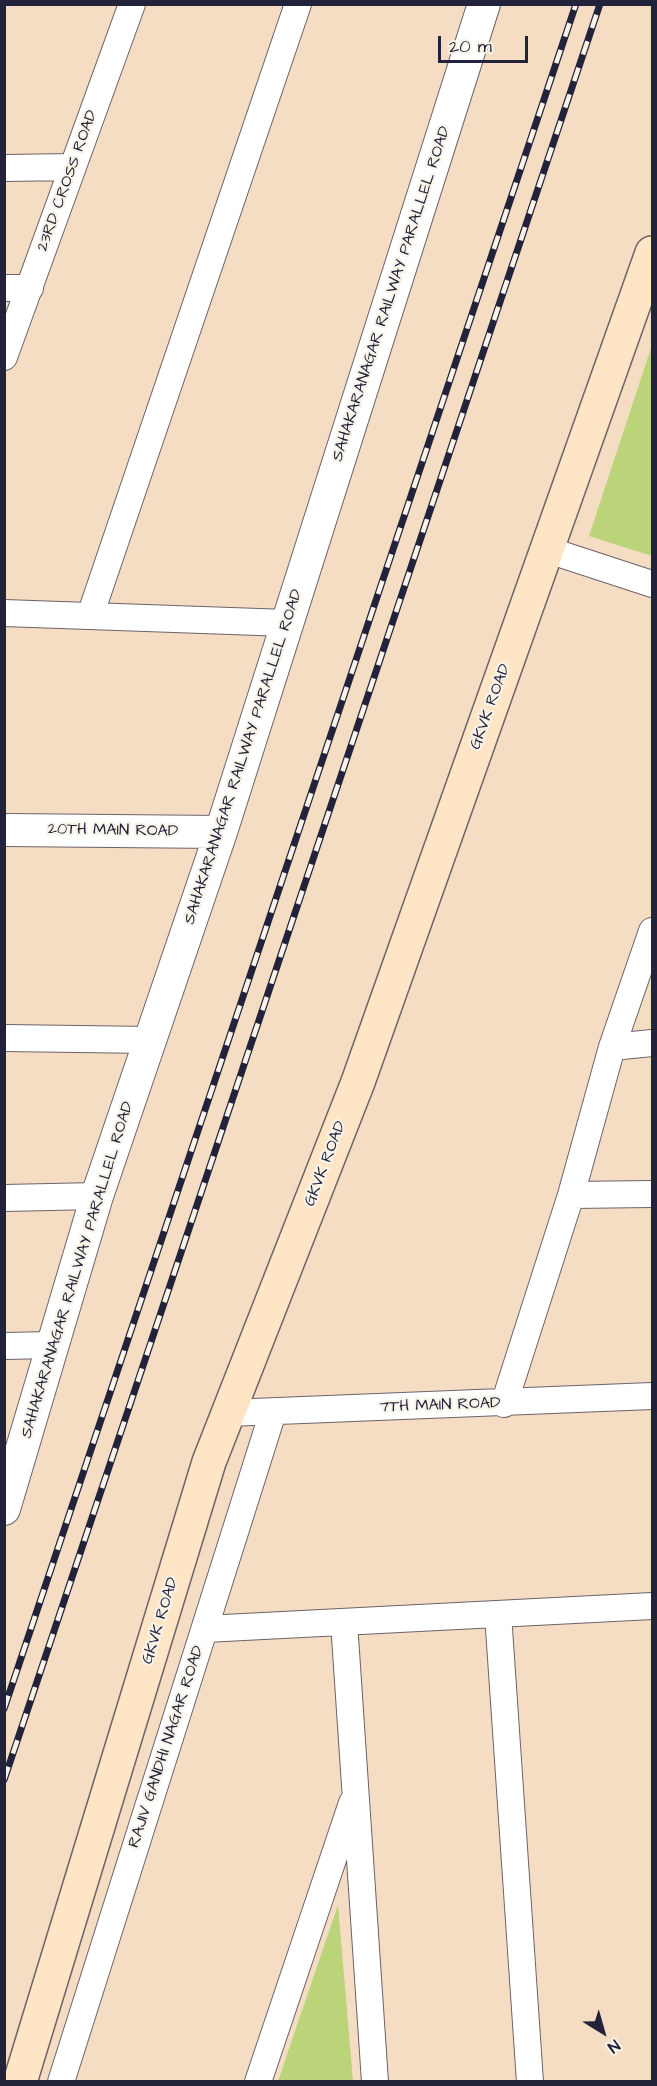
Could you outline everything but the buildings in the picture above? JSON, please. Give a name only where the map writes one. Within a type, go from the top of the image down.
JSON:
[{"type":"main road","name":"GKVK ROAD","points":[[20,2082],[209,1462],[358,1082],[652,253]]},
{"type":"street","name":"23RD CROSS ROAD","points":[[4,357],[132,4]]},
{"type":"street","points":[[90,616],[298,4]]},
{"type":"street","name":"SAHAKARANAGAR RAILWAY PARALLEL ROAD","points":[[4,1509],[97,1196],[221,832],[484,4]]},
{"type":"street","points":[[4,168],[73,167]]},
{"type":"street","points":[[4,288],[30,288]]},
{"type":"street","points":[[548,550],[652,584]]},
{"type":"street","points":[[4,613],[287,623]]},
{"type":"street","name":"20TH MAIN ROAD","points":[[4,830],[221,832]]},
{"type":"street","points":[[504,1404],[571,1195],[612,1047],[652,931]]},
{"type":"street","points":[[4,1038],[152,1040]]},
{"type":"street","points":[[612,1047],[652,1043]]},
{"type":"street","points":[[571,1195],[652,1194]]},
{"type":"street","points":[[4,1198],[97,1196]]},
{"type":"street","points":[[4,1346],[52,1345]]},
{"type":"street","name":"7TH MAIN ROAD","points":[[228,1413],[504,1404],[652,1396]]},
{"type":"street","name":"RAJIV GANDHI NAGAR ROAD","points":[[61,2082],[273,1412]]},
{"type":"street","points":[[205,1629],[652,1606]]},
{"type":"street","points":[[498,1614],[530,2082]]},
{"type":"street","points":[[344,1622],[375,2082]]},
{"type":"street","points":[[258,2082],[356,1791]]},
{"type":"green space","points":[[652,345],[652,556],[589,536]]},
{"type":"green space","points":[[338,1905],[353,2081],[278,2081]]},
{"type":"railway","points":[[4,1709],[576,4]]},
{"type":"railway","points":[[4,1780],[600,4]]}]
